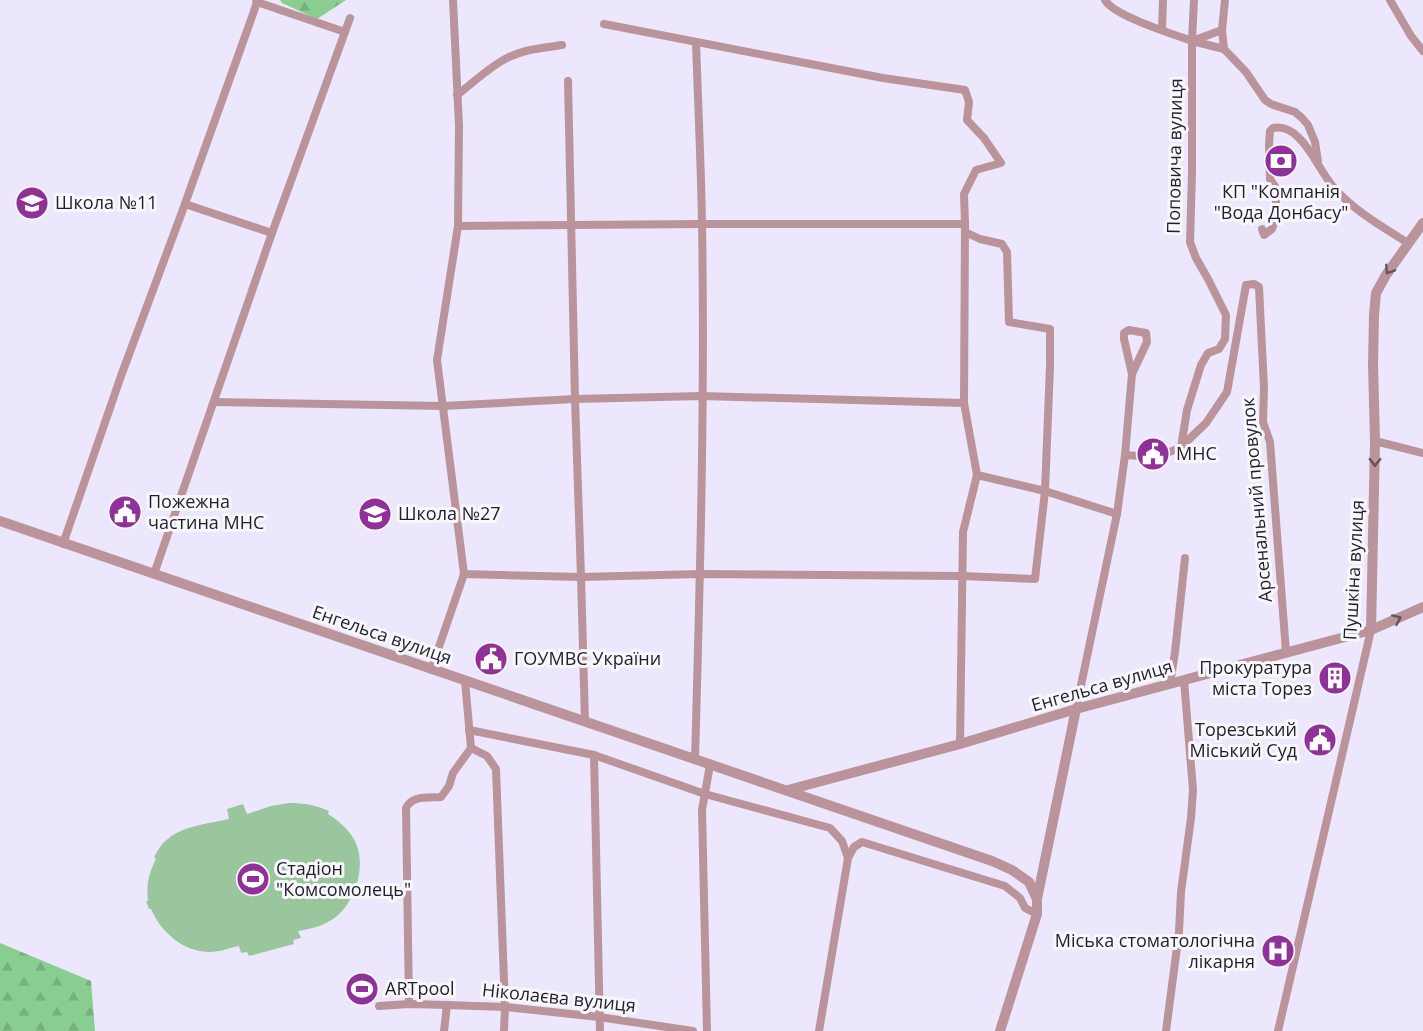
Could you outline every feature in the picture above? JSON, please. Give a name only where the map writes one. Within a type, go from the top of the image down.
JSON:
[{"type":"street","points":[[431,670],[464,574],[437,360],[458,226],[459,126],[453,0]]},
{"type":"street","points":[[1105,0],[1107,4],[1126,16],[1192,41],[1224,49],[1246,72],[1265,100],[1295,112],[1308,125],[1315,142],[1318,164]]},
{"type":"street","points":[[1162,30],[1163,0]]},
{"type":"street","name":"Поповича вулиця","points":[[1181,447],[1187,410],[1201,365],[1208,353],[1219,349],[1225,339],[1226,331],[1226,315],[1190,242],[1194,0]]},
{"type":"street","points":[[1224,49],[1222,30],[1226,0]]},
{"type":"street","points":[[1390,0],[1411,36],[1423,51]]},
{"type":"street","points":[[63,544],[256,1],[345,32]]},
{"type":"street","points":[[154,574],[272,233],[350,18]]},
{"type":"street","points":[[604,24],[883,78],[965,90],[969,102],[967,120],[984,138],[1001,163],[976,170],[964,194],[964,403],[977,475],[963,532],[960,744]]},
{"type":"street","points":[[1192,41],[1222,30]]},
{"type":"street","points":[[695,760],[702,396],[702,224],[696,42]]},
{"type":"street","points":[[457,95],[506,58],[527,51],[562,45]]},
{"type":"street","points":[[568,81],[585,722]]},
{"type":"street","points":[[1262,229],[1264,235],[1272,229],[1276,218],[1276,188],[1270,180],[1270,131],[1273,128],[1283,127],[1297,135],[1335,189],[1354,207],[1408,243]]},
{"type":"street","points":[[185,204],[272,233]]},
{"type":"street","name":"Пушкіна вулиця","points":[[1278,1031],[1371,630],[1376,441],[1373,365],[1376,293],[1386,274],[1423,223]]},
{"type":"street","points":[[458,226],[702,224],[965,228],[980,239],[1002,244],[1006,252],[1009,322],[1050,329],[1045,491],[1035,579],[962,576],[700,574],[581,578],[464,574]]},
{"type":"street","name":"Арсенальний провулок","points":[[1181,447],[1206,423],[1227,392],[1246,285],[1254,284],[1260,287],[1263,422],[1270,442],[1286,652]]},
{"type":"street","points":[[1000,1031],[1037,914],[1037,899],[1117,514],[1132,374],[1124,339],[1124,333],[1129,330],[1146,333],[1147,342],[1132,374]]},
{"type":"street","points":[[214,402],[443,406],[575,399],[702,396],[964,403]]},
{"type":"street","points":[[1376,441],[1423,453]]},
{"type":"street","points":[[1125,455],[1150,458],[1168,454],[1181,447]]},
{"type":"street","points":[[977,475],[1045,491],[1117,514]]},
{"type":"street","name":"Енгельса вулиця","points":[[0,521],[992,861],[1012,870],[1029,882],[1037,899]]},
{"type":"street","points":[[1170,684],[1185,558]]},
{"type":"street","name":"Енгельса вулиця","points":[[788,790],[960,744],[1076,709],[1371,630],[1423,607]]},
{"type":"street","points":[[1166,1031],[1179,932],[1181,892],[1193,789],[1184,680]]},
{"type":"street","points":[[409,1004],[406,808],[408,802],[414,798],[441,797],[449,786],[453,773],[471,748],[465,681]]},
{"type":"street","points":[[469,730],[594,755],[705,794],[830,828],[842,841],[848,858]]},
{"type":"street","points":[[471,748],[487,756],[496,769],[504,1031]]},
{"type":"street","points":[[594,755],[600,1031]]},
{"type":"street","points":[[707,1031],[702,810],[710,765]]},
{"type":"street","points":[[819,1031],[848,858],[854,847],[862,842],[1005,885],[1020,897],[1025,908],[1037,914]]},
{"type":"street","name":"Ніколаєва вулиця","points":[[378,1006],[409,1004],[505,1007],[599,1017],[693,1031]]},
{"type":"street","points":[[444,1031],[447,1005]]},
{"type":"green space","points":[[280,0],[346,0],[317,19]]},
{"type":"green space","name":"Стадіон \"Комсомолець\"","points":[[289,803],[310,805],[329,811],[328,814],[350,833],[358,849],[359,876],[349,902],[337,916],[314,928],[298,931],[301,938],[293,940],[294,944],[249,956],[247,952],[241,953],[239,946],[214,952],[191,949],[167,933],[149,909],[146,901],[148,901],[149,879],[156,859],[154,857],[162,844],[175,834],[198,825],[229,819],[227,809],[243,804],[247,814]]},
{"type":"green space","points":[[0,943],[91,981],[95,1031],[0,1031]]},
{"type":"place","name":"КП \"Компанія \"Вода Донбасу\"","points":[[1281,161]]},
{"type":"place","name":"Школа №11","points":[[32,203]]},
{"type":"place","name":"МНС","points":[[1153,454]]},
{"type":"place","name":"Пожежна частина МНС","points":[[125,512]]},
{"type":"place","name":"Школа №27","points":[[375,514]]},
{"type":"place","name":"ГОУМВС України","points":[[491,659]]},
{"type":"place","name":"Прокуратура міста Торез","points":[[1335,678]]},
{"type":"place","name":"Торезський Міський Суд","points":[[1320,740]]},
{"type":"place","name":"Стадіон \"Комсомолець\"","points":[[253,879]]},
{"type":"place","name":"Міська стоматологічна лікарня","points":[[1278,951]]},
{"type":"place","name":"ARTpool","points":[[362,989]]}]
